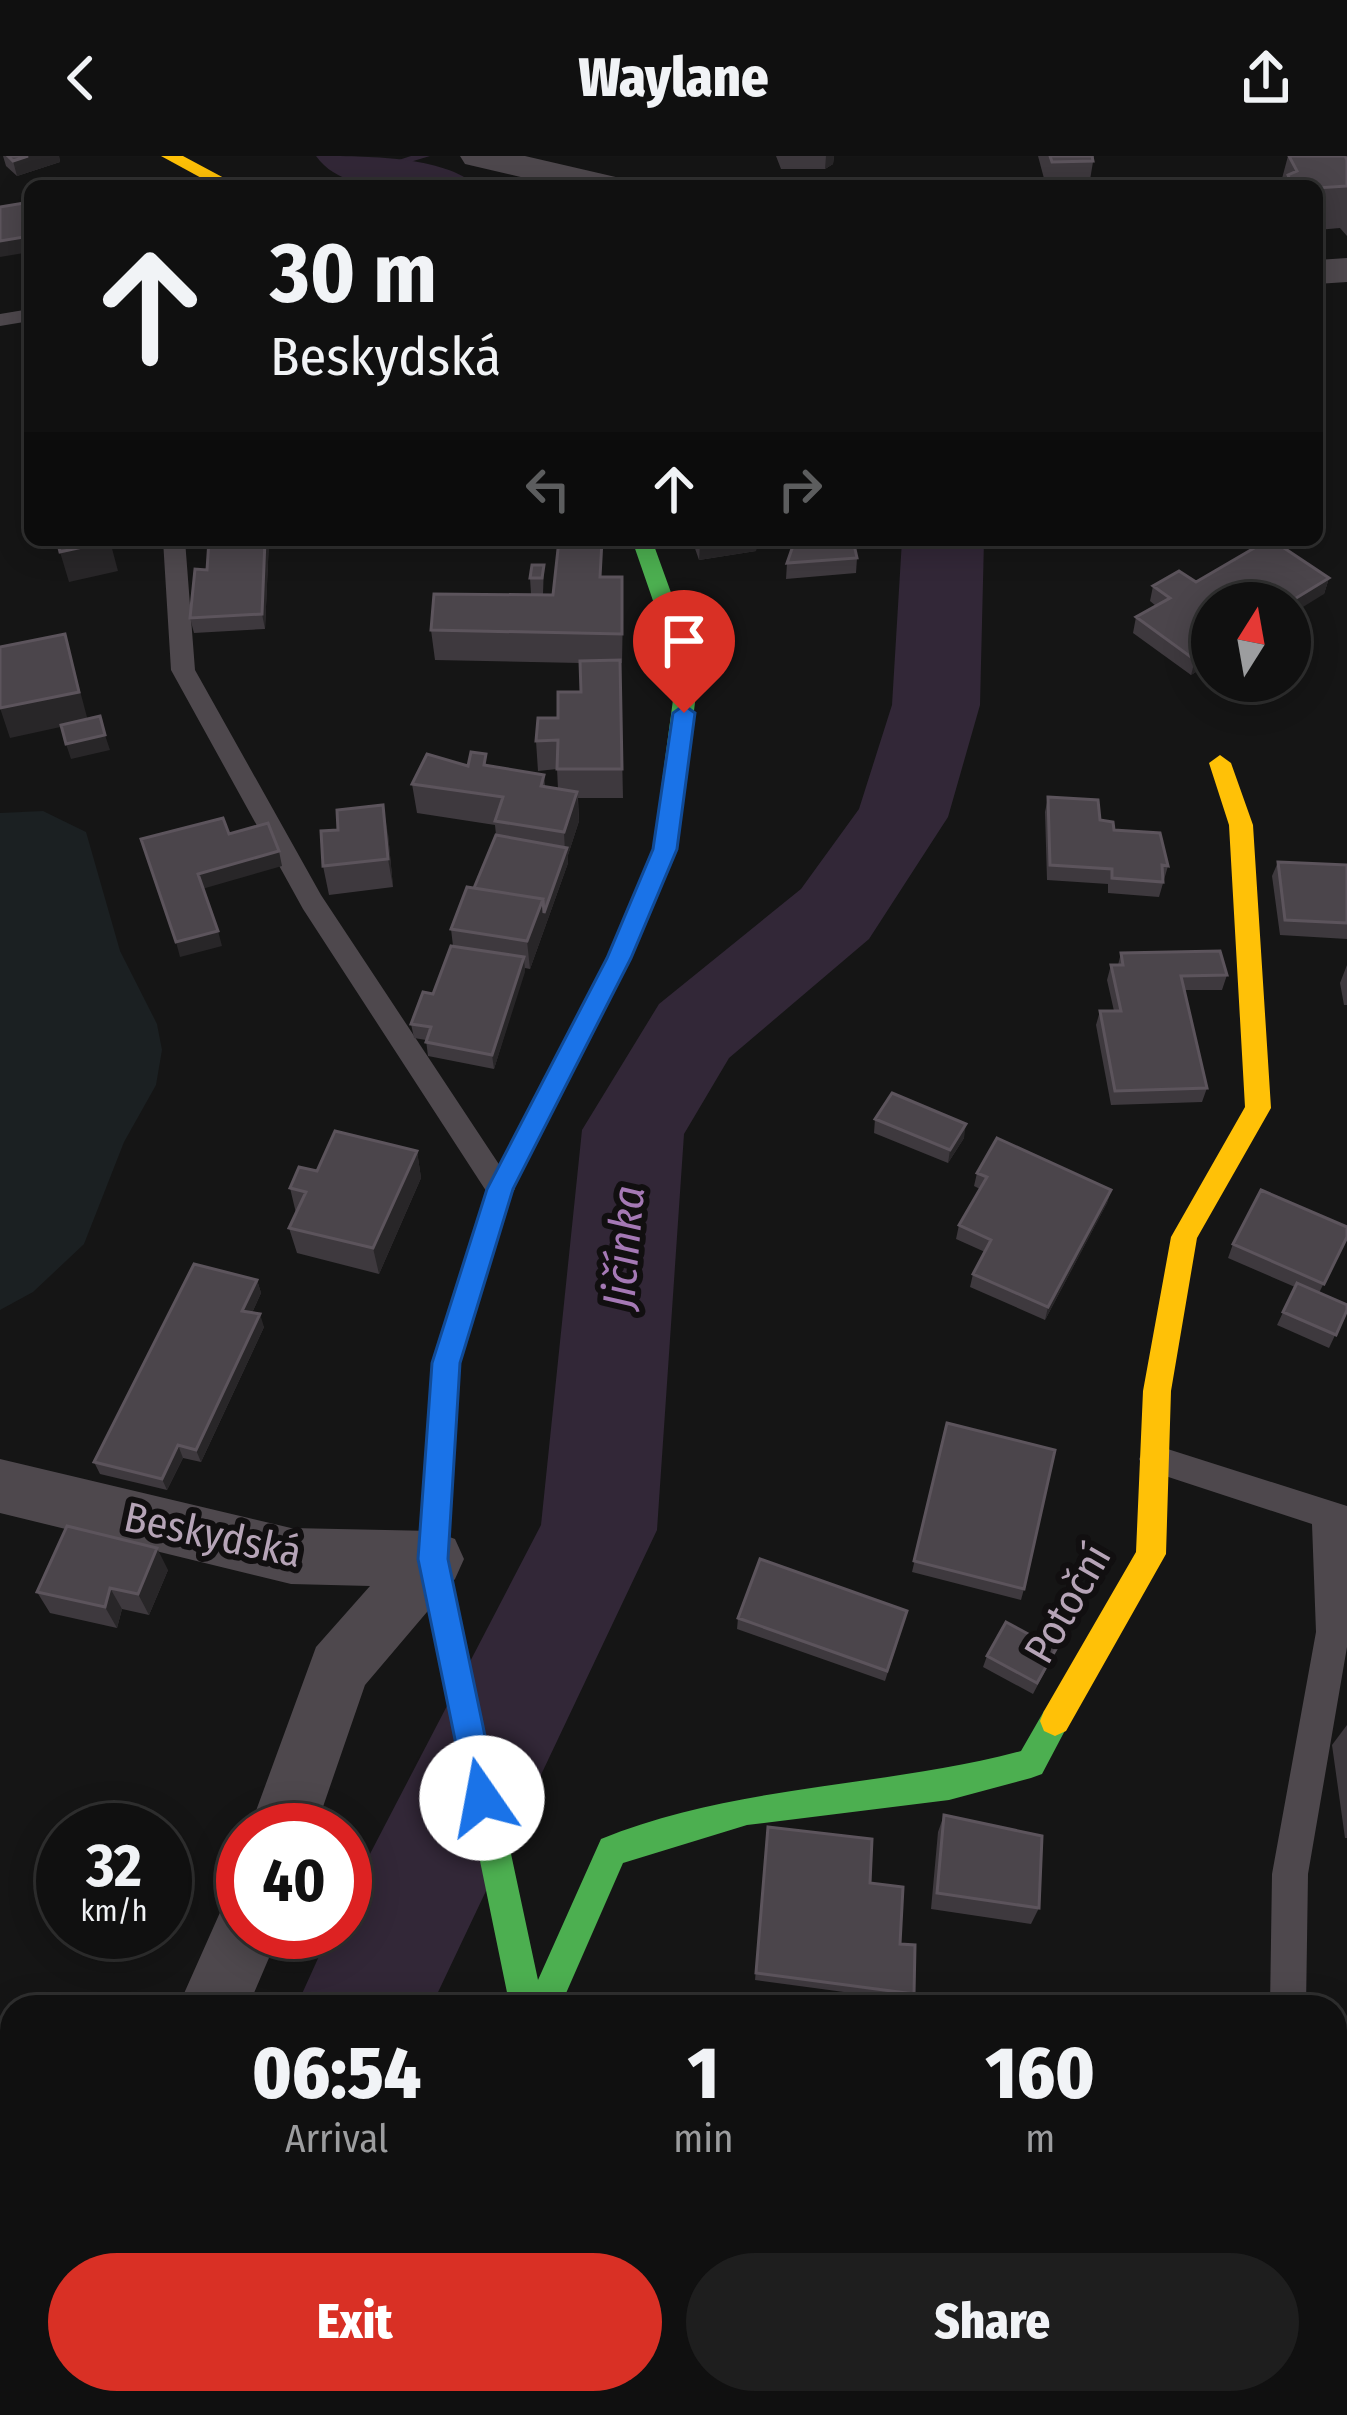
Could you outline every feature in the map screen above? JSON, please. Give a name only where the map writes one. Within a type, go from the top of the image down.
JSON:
[{"type":"street","points":[[170,156],[218,180]]},
{"type":"street","points":[[478,156],[581,180]]},
{"type":"street","points":[[524,1995],[433,1559],[446,1363],[500,1189],[619,958],[665,849],[688,670],[644,546]]},
{"type":"street","name":"Potoční","points":[[548,1995],[612,1850],[747,1810],[949,1785],[1031,1763],[1151,1555],[1157,1391],[1184,1237],[1258,1108],[1241,825],[1220,763]]},
{"type":"street","name":"Beskydská","points":[[0,1486],[291,1556],[433,1559]]},
{"type":"street","points":[[292,1803],[339,1668],[433,1559]]},
{"type":"street","points":[[218,1995],[234,1959]]},
{"type":"lane","points":[[174,546],[183,670],[312,902],[500,1189]]},
{"type":"lane","points":[[1155,1459],[1337,1518],[1333,1632],[1290,1874],[1288,1995]]},
{"type":"shaded area","points":[[43,811],[86,832],[120,951],[157,1024],[162,1050],[156,1085],[124,1142],[84,1244],[33,1292],[0,1310],[0,813]]},
{"type":"building","points":[[1050,156],[1092,156],[1093,161],[1052,162]]},
{"type":"building","points":[[1289,156],[1345,156],[1347,186],[1323,188],[1323,180],[1290,180],[1288,175],[1297,171]]},
{"type":"building","points":[[24,203],[24,237],[0,241],[0,207]]},
{"type":"building","points":[[209,546],[265,546],[262,614],[190,618],[195,569],[207,570]]},
{"type":"building","points":[[558,546],[602,546],[600,577],[622,577],[622,634],[431,630],[434,594],[553,595]]},
{"type":"building","points":[[793,546],[854,546],[857,558],[787,563]]},
{"type":"building","points":[[1258,546],[1281,546],[1329,578],[1311,589],[1311,582],[1196,582]]},
{"type":"building","points":[[532,565],[544,565],[542,578],[530,578]]},
{"type":"building","points":[[1179,571],[1196,582],[1191,582],[1191,657],[1136,617],[1170,598],[1153,586]]},
{"type":"building","points":[[65,634],[79,692],[0,708],[0,647]]},
{"type":"building","points":[[620,660],[622,769],[557,769],[558,740],[536,741],[538,718],[558,718],[558,692],[581,692],[580,661]]},
{"type":"building","points":[[100,716],[105,735],[66,744],[61,725]]},
{"type":"building","points":[[471,752],[486,754],[484,765],[544,775],[541,786],[577,792],[564,832],[495,821],[503,797],[412,784],[427,754],[468,766]]},
{"type":"building","points":[[1048,797],[1098,800],[1100,820],[1113,822],[1114,830],[1160,833],[1168,866],[1162,865],[1163,882],[1112,878],[1112,869],[1050,865]]},
{"type":"building","points":[[383,805],[388,859],[323,866],[321,831],[338,830],[337,810]]},
{"type":"building","points":[[223,818],[229,834],[268,823],[279,851],[198,874],[218,931],[176,942],[141,839]]},
{"type":"building","points":[[496,835],[567,848],[544,913],[543,899],[474,888]]},
{"type":"building","points":[[1278,862],[1347,865],[1347,923],[1285,920]]},
{"type":"building","points":[[467,887],[543,899],[527,941],[451,929]]},
{"type":"building","points":[[451,946],[524,957],[492,1055],[426,1042],[431,1027],[411,1024],[423,992],[433,994]]},
{"type":"building","points":[[1220,951],[1227,975],[1181,976],[1207,1088],[1115,1091],[1100,1011],[1121,1011],[1111,965],[1123,965],[1121,953]]},
{"type":"building","points":[[892,1093],[966,1124],[950,1150],[875,1119]]},
{"type":"building","points":[[335,1131],[417,1151],[373,1248],[289,1228],[306,1192],[290,1188],[299,1167],[317,1171]]},
{"type":"building","points":[[997,1138],[1111,1190],[1048,1307],[973,1274],[991,1240],[959,1225],[987,1177],[977,1173]]},
{"type":"building","points":[[1261,1190],[1347,1227],[1347,1237],[1324,1284],[1233,1244]]},
{"type":"building","points":[[194,1264],[257,1280],[242,1311],[260,1314],[196,1450],[178,1445],[162,1479],[94,1462]]},
{"type":"building","points":[[1297,1283],[1347,1305],[1336,1335],[1283,1312]]},
{"type":"building","points":[[947,1423],[1055,1450],[1024,1589],[914,1561]]},
{"type":"building","points":[[67,1526],[157,1548],[138,1594],[110,1588],[105,1607],[37,1592]]},
{"type":"building","points":[[760,1559],[907,1611],[887,1671],[738,1618]]},
{"type":"building","points":[[1006,1622],[1056,1649],[1037,1683],[987,1656]]},
{"type":"building","points":[[944,1815],[1042,1836],[1039,1908],[937,1893]]},
{"type":"building","points":[[768,1827],[872,1839],[870,1883],[903,1887],[900,1944],[915,1945],[914,1994],[756,1973]]},
{"type":"waterway","name":"Jičínka","points":[[351,156],[423,180]]},
{"type":"waterway","points":[[380,168],[424,156]]},
{"type":"waterway","name":"Jičínka","points":[[368,1995],[599,1530],[633,1130],[694,1031],[835,914],[902,817],[936,705],[943,546]]},
{"type":"traffic: fast","points":[[644,546],[688,670],[665,849],[648,889]]},
{"type":"traffic: fast","points":[[434,1540],[433,1559],[524,1995]]},
{"type":"traffic: fast","points":[[548,1995],[612,1850],[747,1810],[949,1785],[1031,1763],[1055,1721]]},
{"type":"traffic: slow","points":[[170,156],[218,180]]},
{"type":"traffic: slow","points":[[1055,1721],[1151,1554],[1157,1391],[1184,1237],[1258,1108],[1241,825],[1220,763]]},
{"type":"traffic: slow","points":[[434,1540],[446,1363],[500,1189],[619,958],[648,889]]},
{"type":"route","points":[[482,1798],[433,1559],[446,1363],[500,1189],[619,958],[665,849],[684,713]]}]
